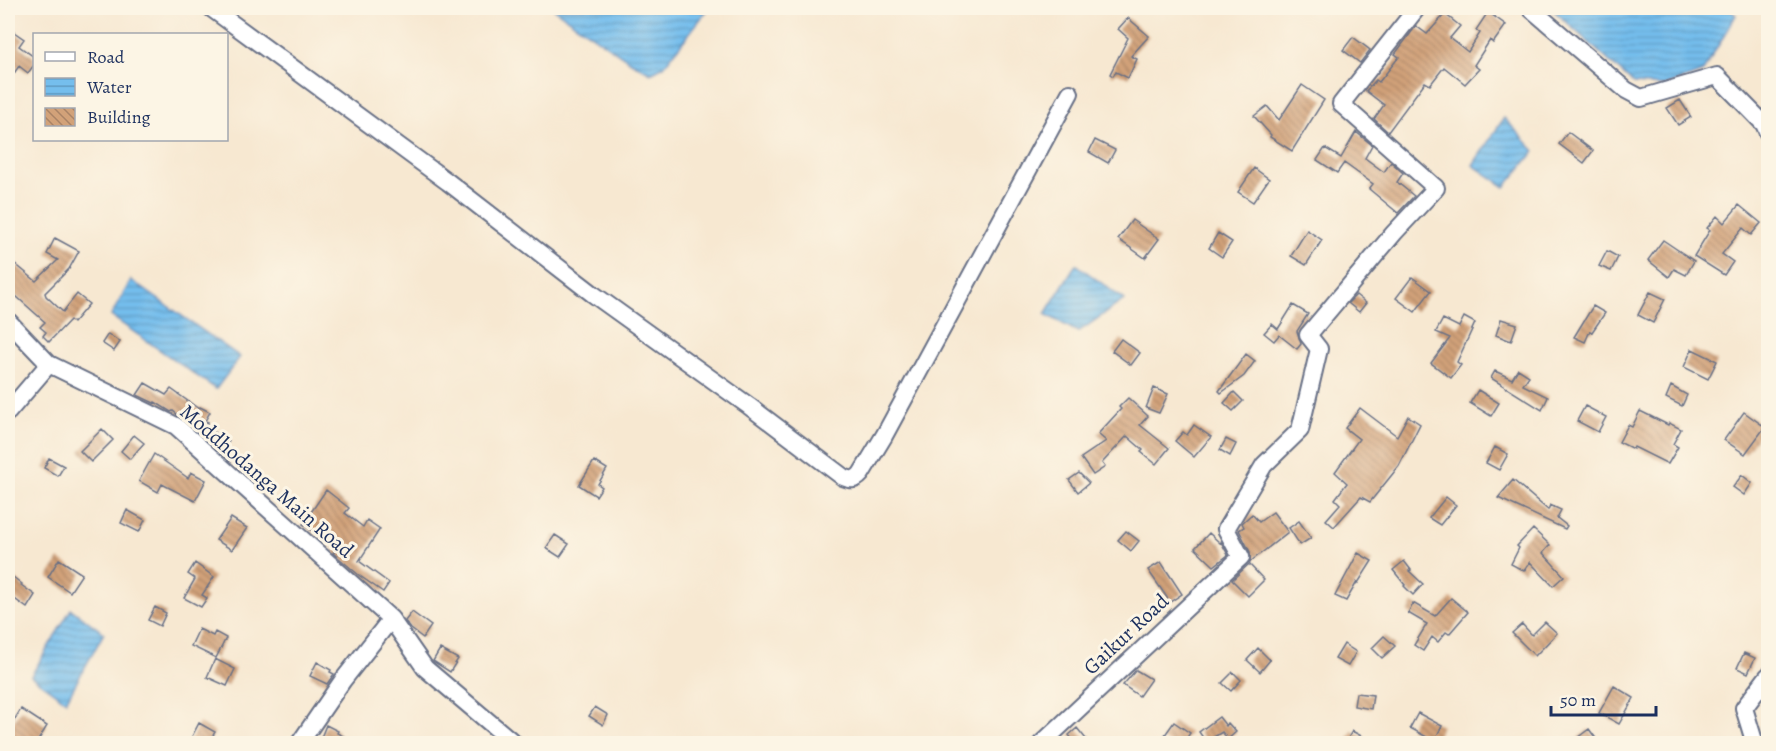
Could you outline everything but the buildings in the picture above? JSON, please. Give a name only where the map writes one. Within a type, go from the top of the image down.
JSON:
[{"type":"street","points":[[211,8],[448,182],[593,294],[849,480],[858,478],[884,436],[1070,93]]},
{"type":"street","name":"Gaikur Road","points":[[1041,744],[1241,556],[1227,529],[1264,465],[1300,430],[1319,350],[1308,335],[1394,233],[1436,188],[1341,104],[1417,8]]},
{"type":"street","points":[[1530,8],[1635,96],[1641,98],[1717,76],[1764,124],[1768,133]]},
{"type":"street","name":"Moddhodanga Main Road","points":[[8,321],[48,364],[176,426],[391,619],[425,668],[515,744]]},
{"type":"street","points":[[8,412],[48,364]]},
{"type":"street","points":[[299,744],[343,680],[391,619]]},
{"type":"street","points":[[1755,744],[1744,708],[1768,676]]},
{"type":"water","points":[[554,8],[709,8],[664,66],[651,73],[631,62]]},
{"type":"water","points":[[1551,8],[1727,8],[1736,15],[1703,72],[1665,86],[1634,84]]},
{"type":"water","points":[[1504,118],[1535,151],[1505,187],[1473,165]]},
{"type":"water","points":[[1076,264],[1124,300],[1078,332],[1045,314]]},
{"type":"water","points":[[131,280],[240,357],[216,389],[111,316]]},
{"type":"water","points":[[71,609],[104,633],[66,701],[31,676]]}]
